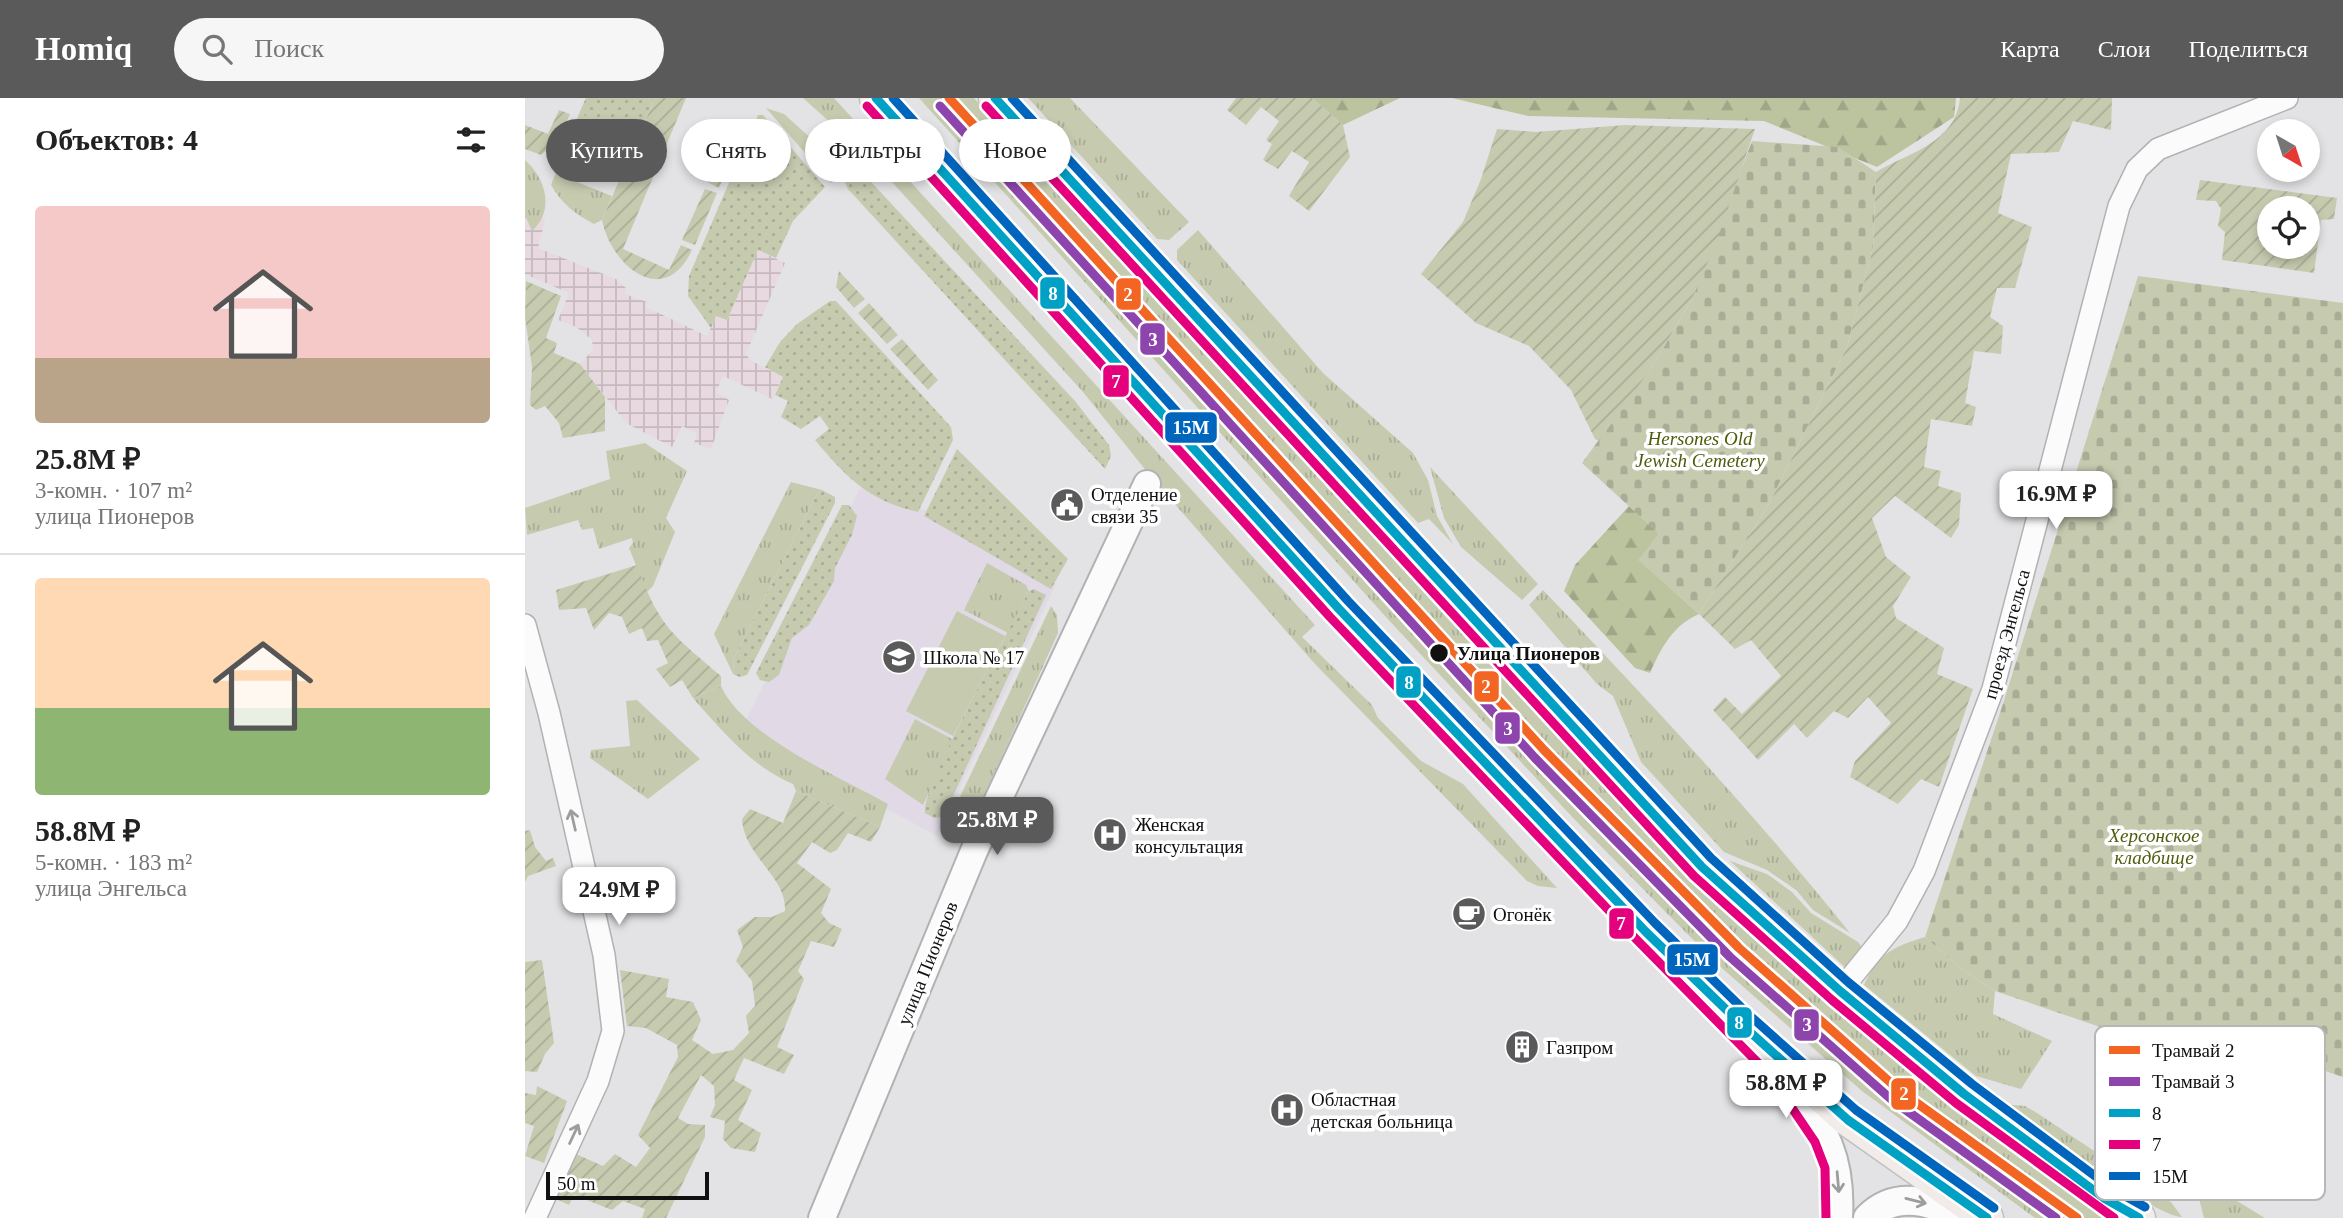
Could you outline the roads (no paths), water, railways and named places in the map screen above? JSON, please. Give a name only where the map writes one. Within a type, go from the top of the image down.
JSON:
[{"type":"main road","points":[[876,98],[1339,609],[1646,932],[1779,1066],[1826,1136],[1837,1166],[1838,1218]]},
{"type":"main road","points":[[995,98],[1702,867],[1840,992],[1964,1094],[2095,1191]]},
{"type":"main road","points":[[1739,1023],[1848,1120],[1987,1218]]},
{"type":"main road","points":[[1868,1218],[1888,1202],[1906,1198],[1968,1218]]},
{"type":"main road","points":[[2108,1200],[2139,1218]]},
{"type":"street","name":"проезд Энгельса","points":[[1840,992],[1897,921],[1924,871],[1993,690],[2119,206],[2137,169],[2158,149],[2287,98]]},
{"type":"street","name":"улица Пионеров","points":[[822,1218],[974,851],[1147,484]]},
{"type":"street","points":[[525,625],[549,713],[604,956],[613,1031],[598,1081],[535,1218]]},
{"type":"tram line","name":"2","points":[[949,98],[1544,750],[1739,948],[1900,1091],[2077,1218]]},
{"type":"tram line","name":"3","points":[[940,106],[1535,758],[1730,957],[1892,1100],[2056,1218]]},
{"type":"place","name":"Отделение связи 35","points":[[1067,505]]},
{"type":"place","name":"Улица Пионеров","points":[[1439,653]]},
{"type":"place","name":"Школа № 17","points":[[899,657]]},
{"type":"place","name":"Женская консультация","points":[[1110,835]]},
{"type":"place","name":"Огонёк","points":[[1469,914]]},
{"type":"place","name":"Газпром","points":[[1522,1047]]},
{"type":"place","name":"Областная детская больница","points":[[1287,1110]]},
{"type":"park label","name":"Hersones Old Jewish Cemetery","points":[[1700,449]]},
{"type":"park label","name":"Херсонское кладбище","points":[[2154,846]]}]
